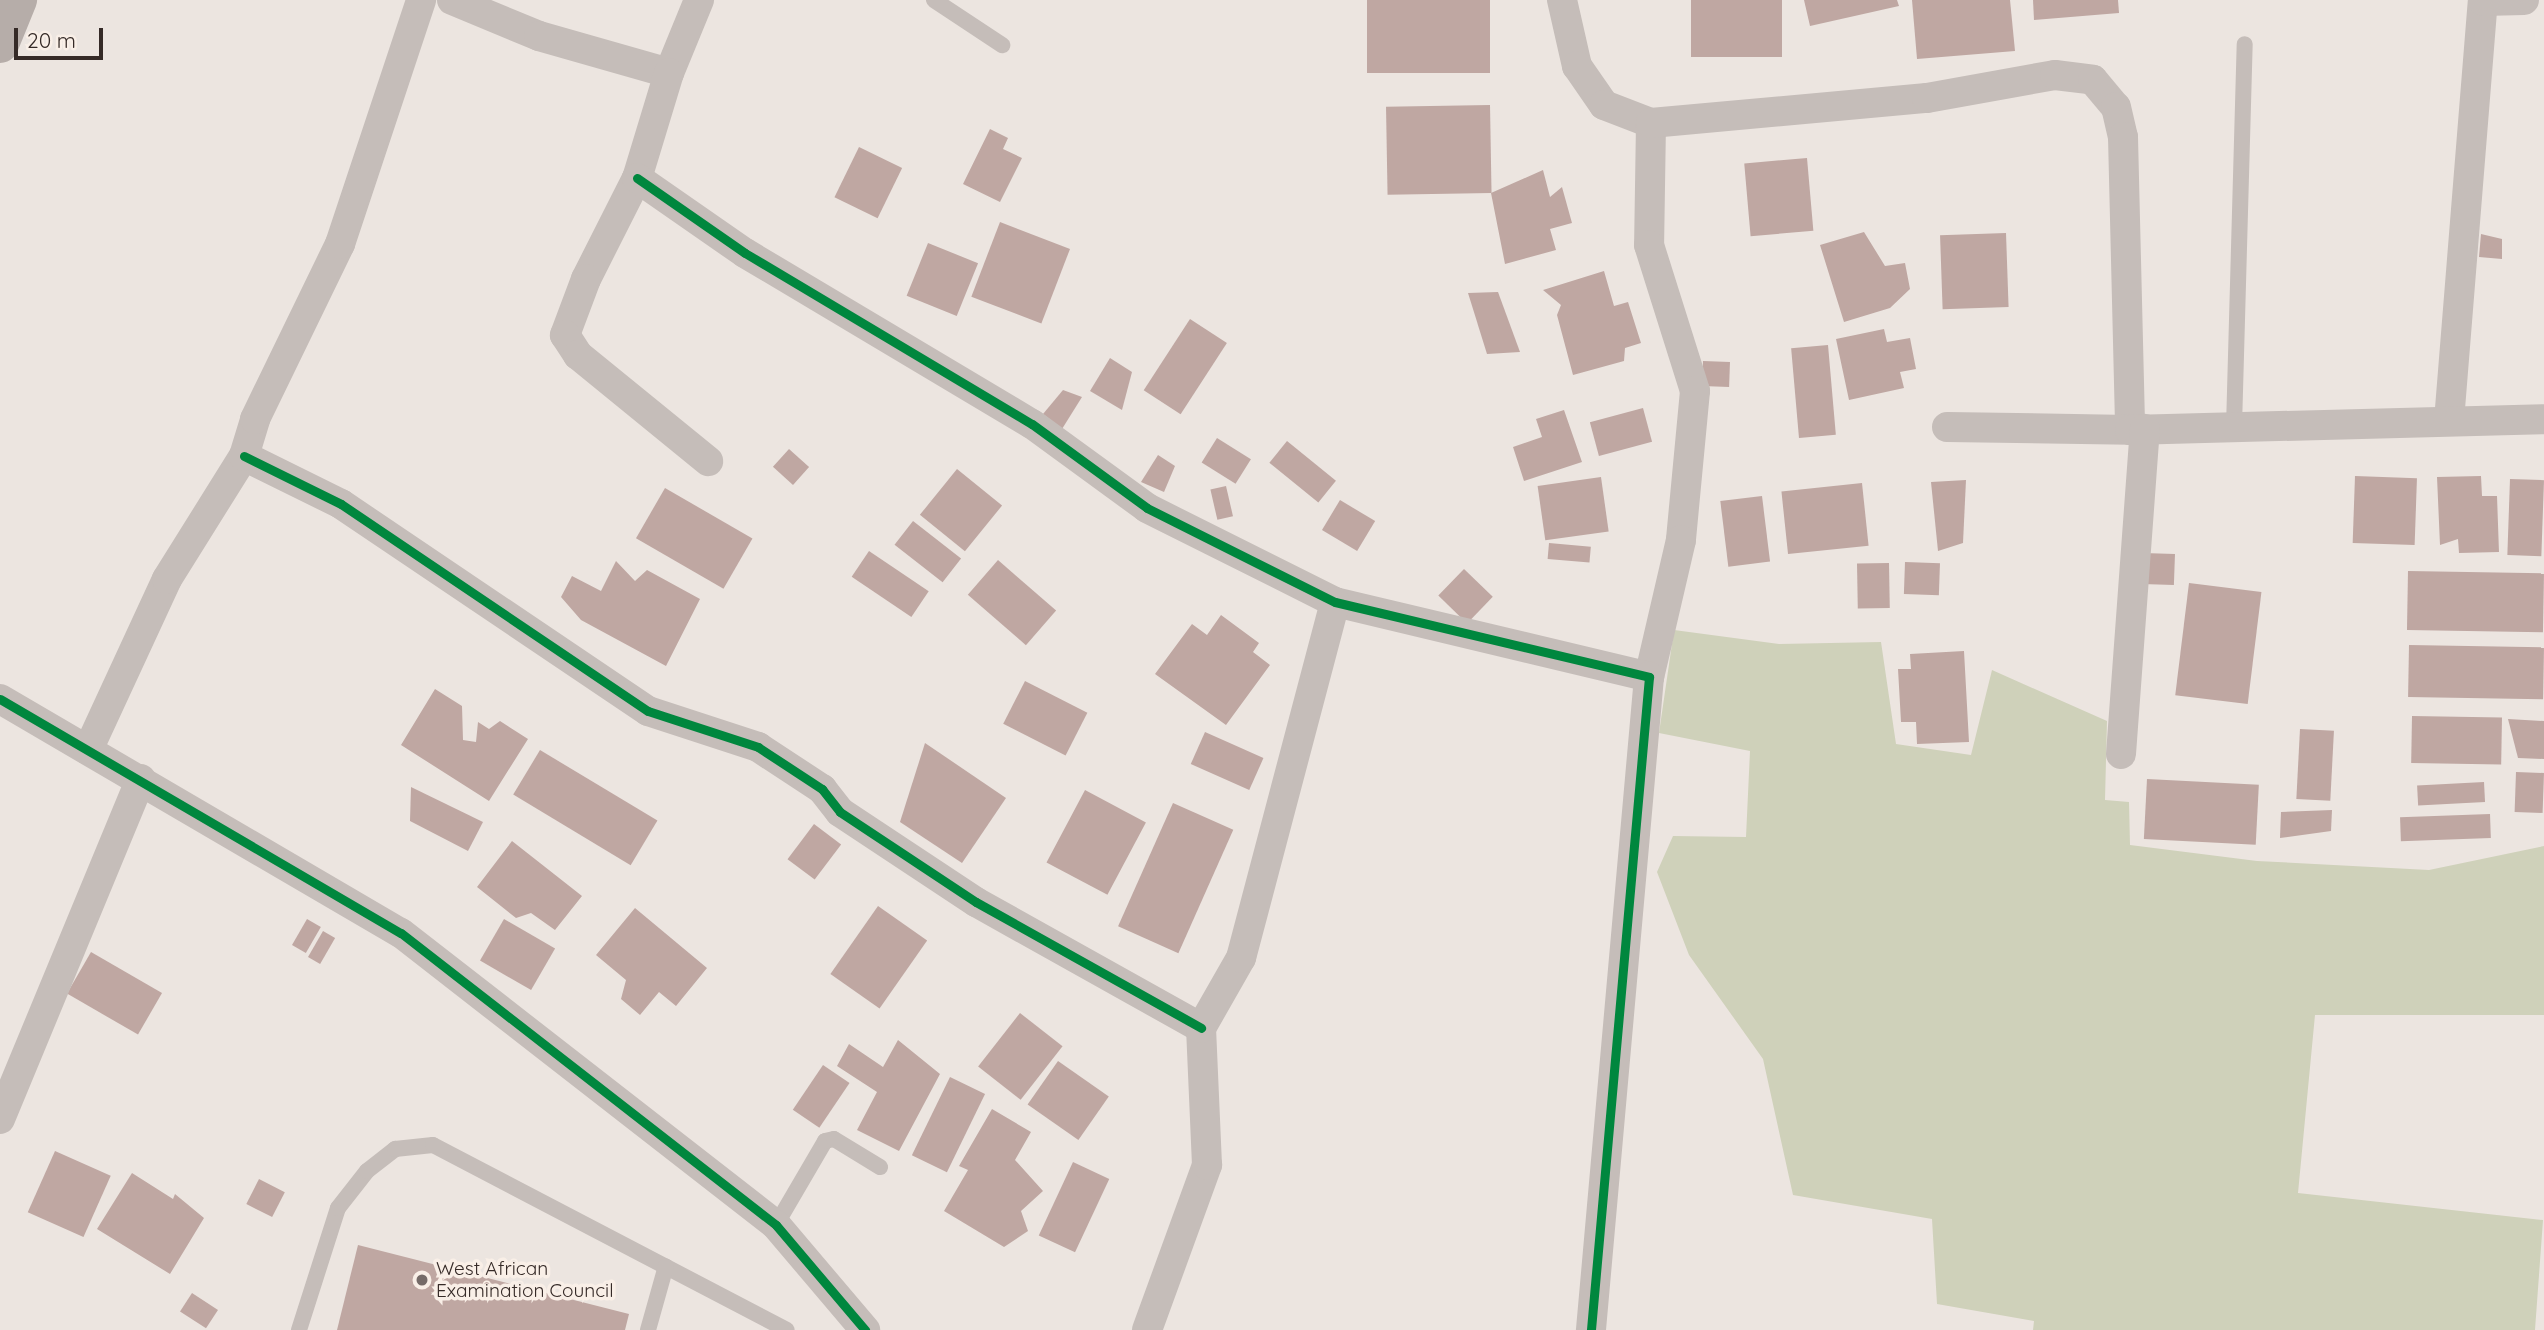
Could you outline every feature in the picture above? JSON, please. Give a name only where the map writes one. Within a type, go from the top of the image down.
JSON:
[{"type":"street","points":[[0,44],[18,0]]},
{"type":"street","points":[[88,750],[167,579],[244,456],[256,419],[340,244],[421,0]]},
{"type":"street","points":[[452,0],[539,36],[669,73]]},
{"type":"street","points":[[699,0],[669,73],[637,178],[586,279],[565,335],[578,355],[708,461]]},
{"type":"street","points":[[1562,0],[1577,66],[1604,105],[1651,123],[1927,98],[2055,75],[2093,80],[2116,107],[2123,137],[2137,429],[2120,754]]},
{"type":"street","points":[[2449,421],[2483,1],[2524,0]]},
{"type":"street","points":[[1591,1330],[1649,677],[1681,540],[1695,391],[1649,245],[1651,123]]},
{"type":"street","points":[[637,178],[745,253],[1032,424],[1147,509],[1335,602],[1649,677]]},
{"type":"street","points":[[1947,427],[2137,429],[2544,419]]},
{"type":"street","points":[[244,456],[341,504],[649,711],[758,747],[822,789],[840,811],[976,902],[1201,1028]]},
{"type":"street","points":[[1147,1330],[1207,1165],[1201,1028],[1241,958],[1335,602]]},
{"type":"street","points":[[0,699],[401,933],[776,1225],[865,1330]]},
{"type":"street","points":[[0,1119],[141,779]]},
{"type":"lane","points":[[934,0],[1002,45]]},
{"type":"lane","points":[[2234,426],[2245,44]]},
{"type":"lane","points":[[776,1225],[825,1141],[834,1139],[880,1167]]},
{"type":"lane","points":[[299,1330],[338,1208],[367,1171],[395,1149],[433,1144],[787,1330]]},
{"type":"lane","points":[[648,1330],[666,1266]]},
{"type":"green space","points":[[1674,630],[1779,644],[1881,642],[1896,744],[1971,755],[1992,670],[2107,721],[2105,800],[2129,802],[2130,845],[2257,861],[2429,870],[2544,846],[2544,1015],[2315,1015],[2298,1193],[2543,1220],[2535,1330],[2033,1330],[2034,1321],[1937,1304],[1932,1219],[1793,1195],[1763,1059],[1689,955],[1657,872],[1673,836],[1746,837],[1750,751],[1659,733]]},
{"type":"building","points":[[1367,0],[1490,0],[1490,73],[1367,73]]},
{"type":"building","points":[[1691,0],[1782,0],[1782,57],[1691,57]]},
{"type":"building","points":[[1804,0],[1897,0],[1899,6],[1810,26]]},
{"type":"building","points":[[1912,0],[2010,0],[2015,51],[1917,59]]},
{"type":"building","points":[[2033,0],[2118,0],[2119,13],[2034,20]]},
{"type":"building","points":[[1490,105],[1492,193],[1388,195],[1386,107]]},
{"type":"building","points":[[990,129],[1008,138],[1003,149],[1022,158],[1000,202],[963,184]]},
{"type":"building","points":[[859,147],[902,168],[878,218],[834,197]]},
{"type":"building","points":[[1807,158],[1813,231],[1751,236],[1744,163]]},
{"type":"building","points":[[1543,170],[1550,197],[1562,187],[1572,223],[1550,229],[1556,250],[1505,264],[1491,193]]},
{"type":"building","points":[[1000,222],[1070,249],[1041,324],[971,297]]},
{"type":"building","points":[[1864,232],[1885,266],[1905,263],[1910,289],[1890,308],[1844,322],[1820,245]]},
{"type":"building","points":[[2006,233],[2009,307],[1943,309],[1940,235]]},
{"type":"building","points":[[2481,234],[2502,239],[2502,259],[2479,257]]},
{"type":"building","points":[[928,243],[978,263],[957,316],[907,296]]},
{"type":"building","points":[[1604,271],[1614,306],[1628,302],[1641,343],[1625,348],[1624,361],[1573,375],[1557,315],[1561,305],[1543,290]]},
{"type":"building","points":[[1498,292],[1520,352],[1487,354],[1468,293]]},
{"type":"building","points":[[1190,319],[1227,343],[1181,414],[1144,390]]},
{"type":"building","points":[[1884,329],[1887,342],[1910,338],[1916,369],[1900,372],[1904,388],[1849,400],[1836,339]]},
{"type":"building","points":[[1828,345],[1836,435],[1799,438],[1791,348]]},
{"type":"building","points":[[1110,358],[1132,372],[1122,410],[1090,391]]},
{"type":"building","points":[[1703,361],[1730,362],[1729,387],[1702,386]]},
{"type":"building","points":[[1063,390],[1082,397],[1062,429],[1043,414]]},
{"type":"building","points":[[1643,408],[1652,442],[1599,456],[1590,422]]},
{"type":"building","points":[[1564,410],[1582,462],[1524,481],[1513,447],[1542,437],[1536,419]]},
{"type":"building","points":[[1217,438],[1251,459],[1236,484],[1202,463]]},
{"type":"building","points":[[1287,441],[1336,481],[1318,502],[1269,463]]},
{"type":"building","points":[[789,449],[809,467],[793,485],[773,467]]},
{"type":"building","points":[[1158,455],[1175,466],[1164,492],[1141,482]]},
{"type":"building","points":[[957,469],[1002,506],[965,551],[920,515]]},
{"type":"building","points":[[2355,476],[2417,478],[2415,545],[2353,543]]},
{"type":"building","points":[[2481,476],[2482,496],[2497,496],[2499,552],[2459,553],[2458,539],[2440,545],[2437,477]]},
{"type":"building","points":[[1601,477],[1609,531],[1545,540],[1538,486]]},
{"type":"building","points":[[2510,479],[2544,480],[2541,556],[2507,555]]},
{"type":"building","points":[[1966,480],[1963,543],[1938,551],[1931,482]]},
{"type":"building","points":[[1862,483],[1869,546],[1788,554],[1781,491]]},
{"type":"building","points":[[1226,486],[1233,516],[1217,520],[1210,490]]},
{"type":"building","points":[[665,488],[752,538],[723,589],[636,538]]},
{"type":"building","points":[[1762,496],[1770,562],[1728,567],[1720,501]]},
{"type":"building","points":[[1340,500],[1375,521],[1357,551],[1322,530]]},
{"type":"building","points":[[913,521],[961,559],[943,582],[895,545]]},
{"type":"building","points":[[1549,543],[1591,547],[1589,563],[1548,559]]},
{"type":"building","points":[[869,551],[929,591],[911,617],[852,577]]},
{"type":"building","points":[[2143,553],[2175,554],[2174,585],[2142,584]]},
{"type":"building","points":[[998,560],[1056,611],[1026,645],[968,595]]},
{"type":"building","points":[[616,561],[635,581],[647,570],[700,599],[666,666],[581,620],[561,597],[572,576],[601,591]]},
{"type":"building","points":[[1905,562],[1940,563],[1939,595],[1904,594]]},
{"type":"building","points":[[1889,563],[1890,608],[1858,609],[1857,564]]},
{"type":"building","points":[[1464,569],[1493,597],[1467,623],[1438,596]]},
{"type":"building","points":[[2408,571],[2544,573],[2543,632],[2407,630]]},
{"type":"building","points":[[2189,583],[2261,592],[2248,704],[2175,695]]},
{"type":"building","points":[[1221,615],[1259,643],[1253,652],[1270,665],[1226,725],[1155,674],[1192,624],[1207,635]]},
{"type":"building","points":[[2409,645],[2544,647],[2543,699],[2408,697]]},
{"type":"building","points":[[1964,651],[1969,742],[1917,744],[1916,722],[1901,722],[1898,669],[1911,669],[1910,654]]},
{"type":"building","points":[[1025,681],[1087,713],[1066,756],[1003,724]]},
{"type":"building","points":[[435,689],[462,706],[463,740],[476,742],[478,722],[489,729],[500,721],[528,739],[489,801],[401,745]]},
{"type":"building","points":[[2412,716],[2502,718],[2501,765],[2411,763]]},
{"type":"building","points":[[2508,719],[2544,721],[2544,759],[2518,758]]},
{"type":"building","points":[[2300,729],[2334,731],[2330,801],[2296,799]]},
{"type":"building","points":[[1205,732],[1263,758],[1249,790],[1191,764]]},
{"type":"building","points":[[925,743],[1006,798],[962,863],[900,822]]},
{"type":"building","points":[[540,750],[657,821],[631,865],[513,795]]},
{"type":"building","points":[[2516,772],[2544,773],[2543,813],[2515,812]]},
{"type":"building","points":[[2147,779],[2259,785],[2256,845],[2144,839]]},
{"type":"building","points":[[2484,782],[2485,802],[2418,805],[2417,786]]},
{"type":"building","points":[[411,787],[483,822],[468,851],[410,821]]},
{"type":"building","points":[[1085,790],[1146,822],[1107,895],[1047,862]]},
{"type":"building","points":[[1173,803],[1233,830],[1178,953],[1118,926]]},
{"type":"building","points":[[2332,810],[2331,831],[2280,838],[2281,812]]},
{"type":"building","points":[[2490,814],[2491,838],[2401,841],[2400,817]]},
{"type":"building","points":[[814,824],[841,844],[815,880],[788,859]]},
{"type":"building","points":[[512,841],[582,896],[555,930],[531,913],[516,918],[477,887]]},
{"type":"building","points":[[878,906],[927,940],[880,1008],[830,974]]},
{"type":"building","points":[[635,908],[707,968],[676,1006],[659,992],[640,1015],[621,999],[626,980],[596,955]]},
{"type":"building","points":[[307,919],[321,927],[306,953],[292,945]]},
{"type":"building","points":[[504,919],[555,948],[531,990],[480,961]]},
{"type":"building","points":[[323,931],[335,938],[320,964],[308,957]]},
{"type":"building","points":[[91,952],[162,993],[138,1035],[67,994]]},
{"type":"building","points":[[1020,1013],[1063,1046],[1021,1100],[978,1067]]},
{"type":"building","points":[[898,1040],[940,1074],[899,1151],[857,1130],[877,1092],[837,1066],[849,1044],[883,1067]]},
{"type":"building","points":[[1058,1061],[1109,1097],[1078,1140],[1028,1104]]},
{"type":"building","points":[[823,1065],[850,1083],[819,1128],[793,1110]]},
{"type":"building","points":[[950,1077],[985,1094],[947,1172],[912,1155]]},
{"type":"building","points":[[992,1109],[1031,1132],[1015,1160],[1043,1191],[1021,1211],[1028,1231],[1004,1247],[944,1211],[968,1170],[959,1166]]},
{"type":"building","points":[[55,1151],[111,1176],[83,1237],[28,1212]]},
{"type":"building","points":[[1073,1162],[1109,1179],[1075,1252],[1039,1235]]},
{"type":"building","points":[[132,1173],[173,1199],[175,1194],[204,1218],[170,1274],[97,1229]]},
{"type":"building","points":[[259,1179],[285,1192],[272,1217],[246,1204]]},
{"type":"building","name":"West African Examination Council","points":[[358,1245],[629,1314],[625,1330],[337,1330]]},
{"type":"building","points":[[192,1293],[218,1310],[206,1328],[180,1311]]},
{"type":"cycle path","points":[[637,178],[745,253],[1032,424],[1147,508],[1335,602],[1649,677],[1591,1330]]},
{"type":"cycle path","points":[[244,456],[341,504],[648,711],[758,747],[822,789],[840,812],[976,902],[1201,1028]]},
{"type":"cycle path","points":[[0,699],[401,933],[776,1225],[865,1330]]},
{"type":"place","name":"West African Examination Council","points":[[422,1280]]}]
